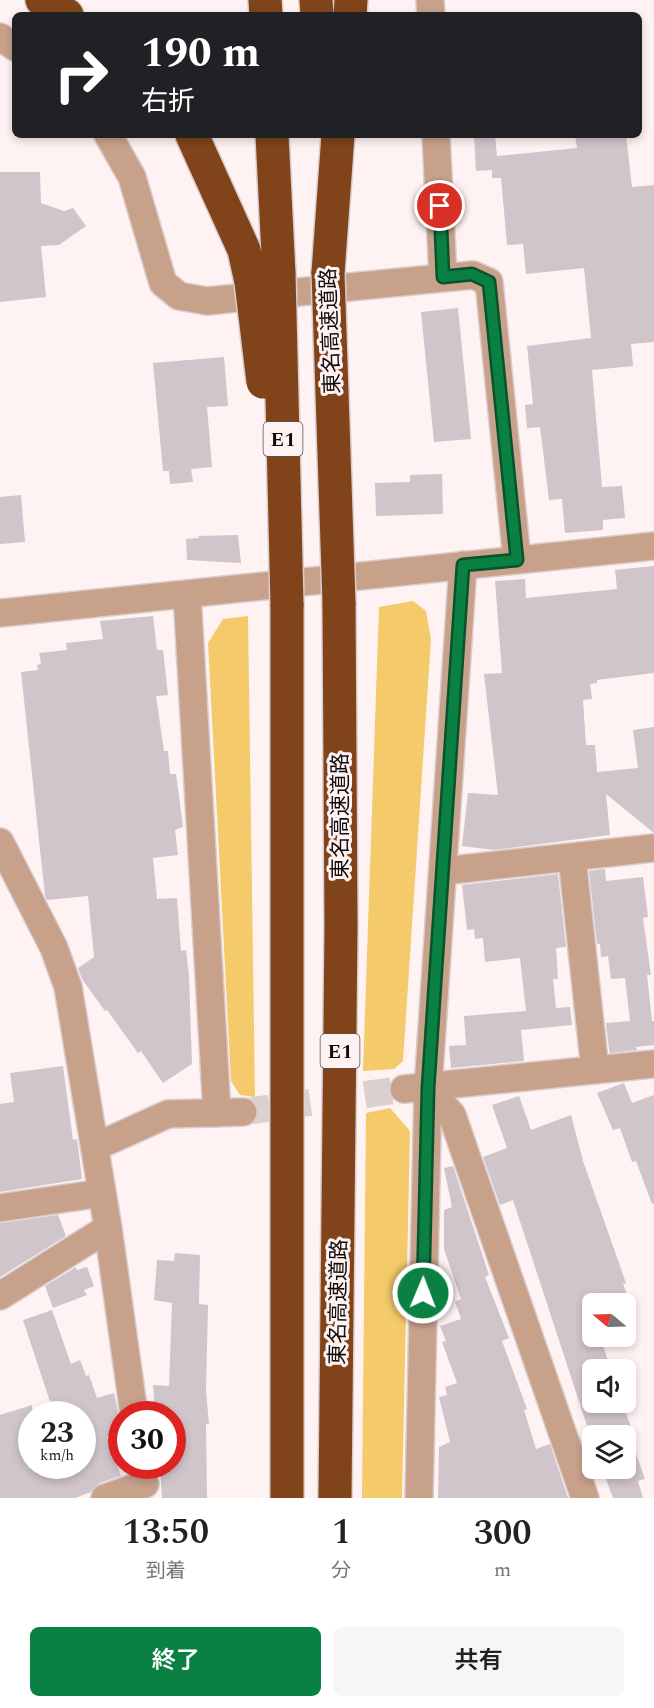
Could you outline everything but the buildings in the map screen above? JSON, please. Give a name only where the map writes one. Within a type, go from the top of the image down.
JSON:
[{"type":"highway","points":[[42,0],[61,12]]},
{"type":"highway","points":[[193,138],[244,250],[265,278]]},
{"type":"highway","name":"E1","points":[[272,138],[265,278],[279,606],[288,1023],[287,1498]]},
{"type":"highway","name":"東名高速道路","points":[[322,138],[339,603],[341,939],[335,1498]]},
{"type":"highway","points":[[328,273],[338,138]]},
{"type":"street","points":[[110,138],[132,177],[163,283],[179,296],[207,301],[472,274],[489,282],[517,560]]},
{"type":"street","points":[[436,138],[443,277]]},
{"type":"street","points":[[0,614],[654,546]]},
{"type":"street","points":[[419,1498],[416,1088],[443,871],[463,565]]},
{"type":"street","points":[[95,1147],[168,1114],[230,1113],[187,594]]},
{"type":"street","points":[[0,842],[54,948],[68,987],[108,1228],[132,1401]]},
{"type":"street","points":[[443,871],[654,848]]},
{"type":"street","points":[[572,857],[595,1070]]},
{"type":"street","points":[[416,1088],[654,1064]]},
{"type":"street","points":[[416,1088],[452,1115],[585,1498]]},
{"type":"street","points":[[0,1208],[102,1192]]},
{"type":"street","points":[[0,1296],[108,1228]]},
{"type":"street","points":[[105,1498],[146,1482]]},
{"type":"shaded area","points":[[413,601],[426,611],[431,639],[403,1061],[394,1069],[363,1071],[379,607]]},
{"type":"shaded area","points":[[248,616],[255,1097],[240,1095],[231,1081],[208,643],[223,619]]},
{"type":"shaded area","points":[[390,1108],[410,1131],[402,1498],[362,1498],[366,1113]]},
{"type":"tunnel","points":[[243,1112],[404,1089]]},
{"type":"route","points":[[423,1293],[428,1088],[463,565],[517,560],[489,282],[472,274],[443,277],[440,206]]}]
